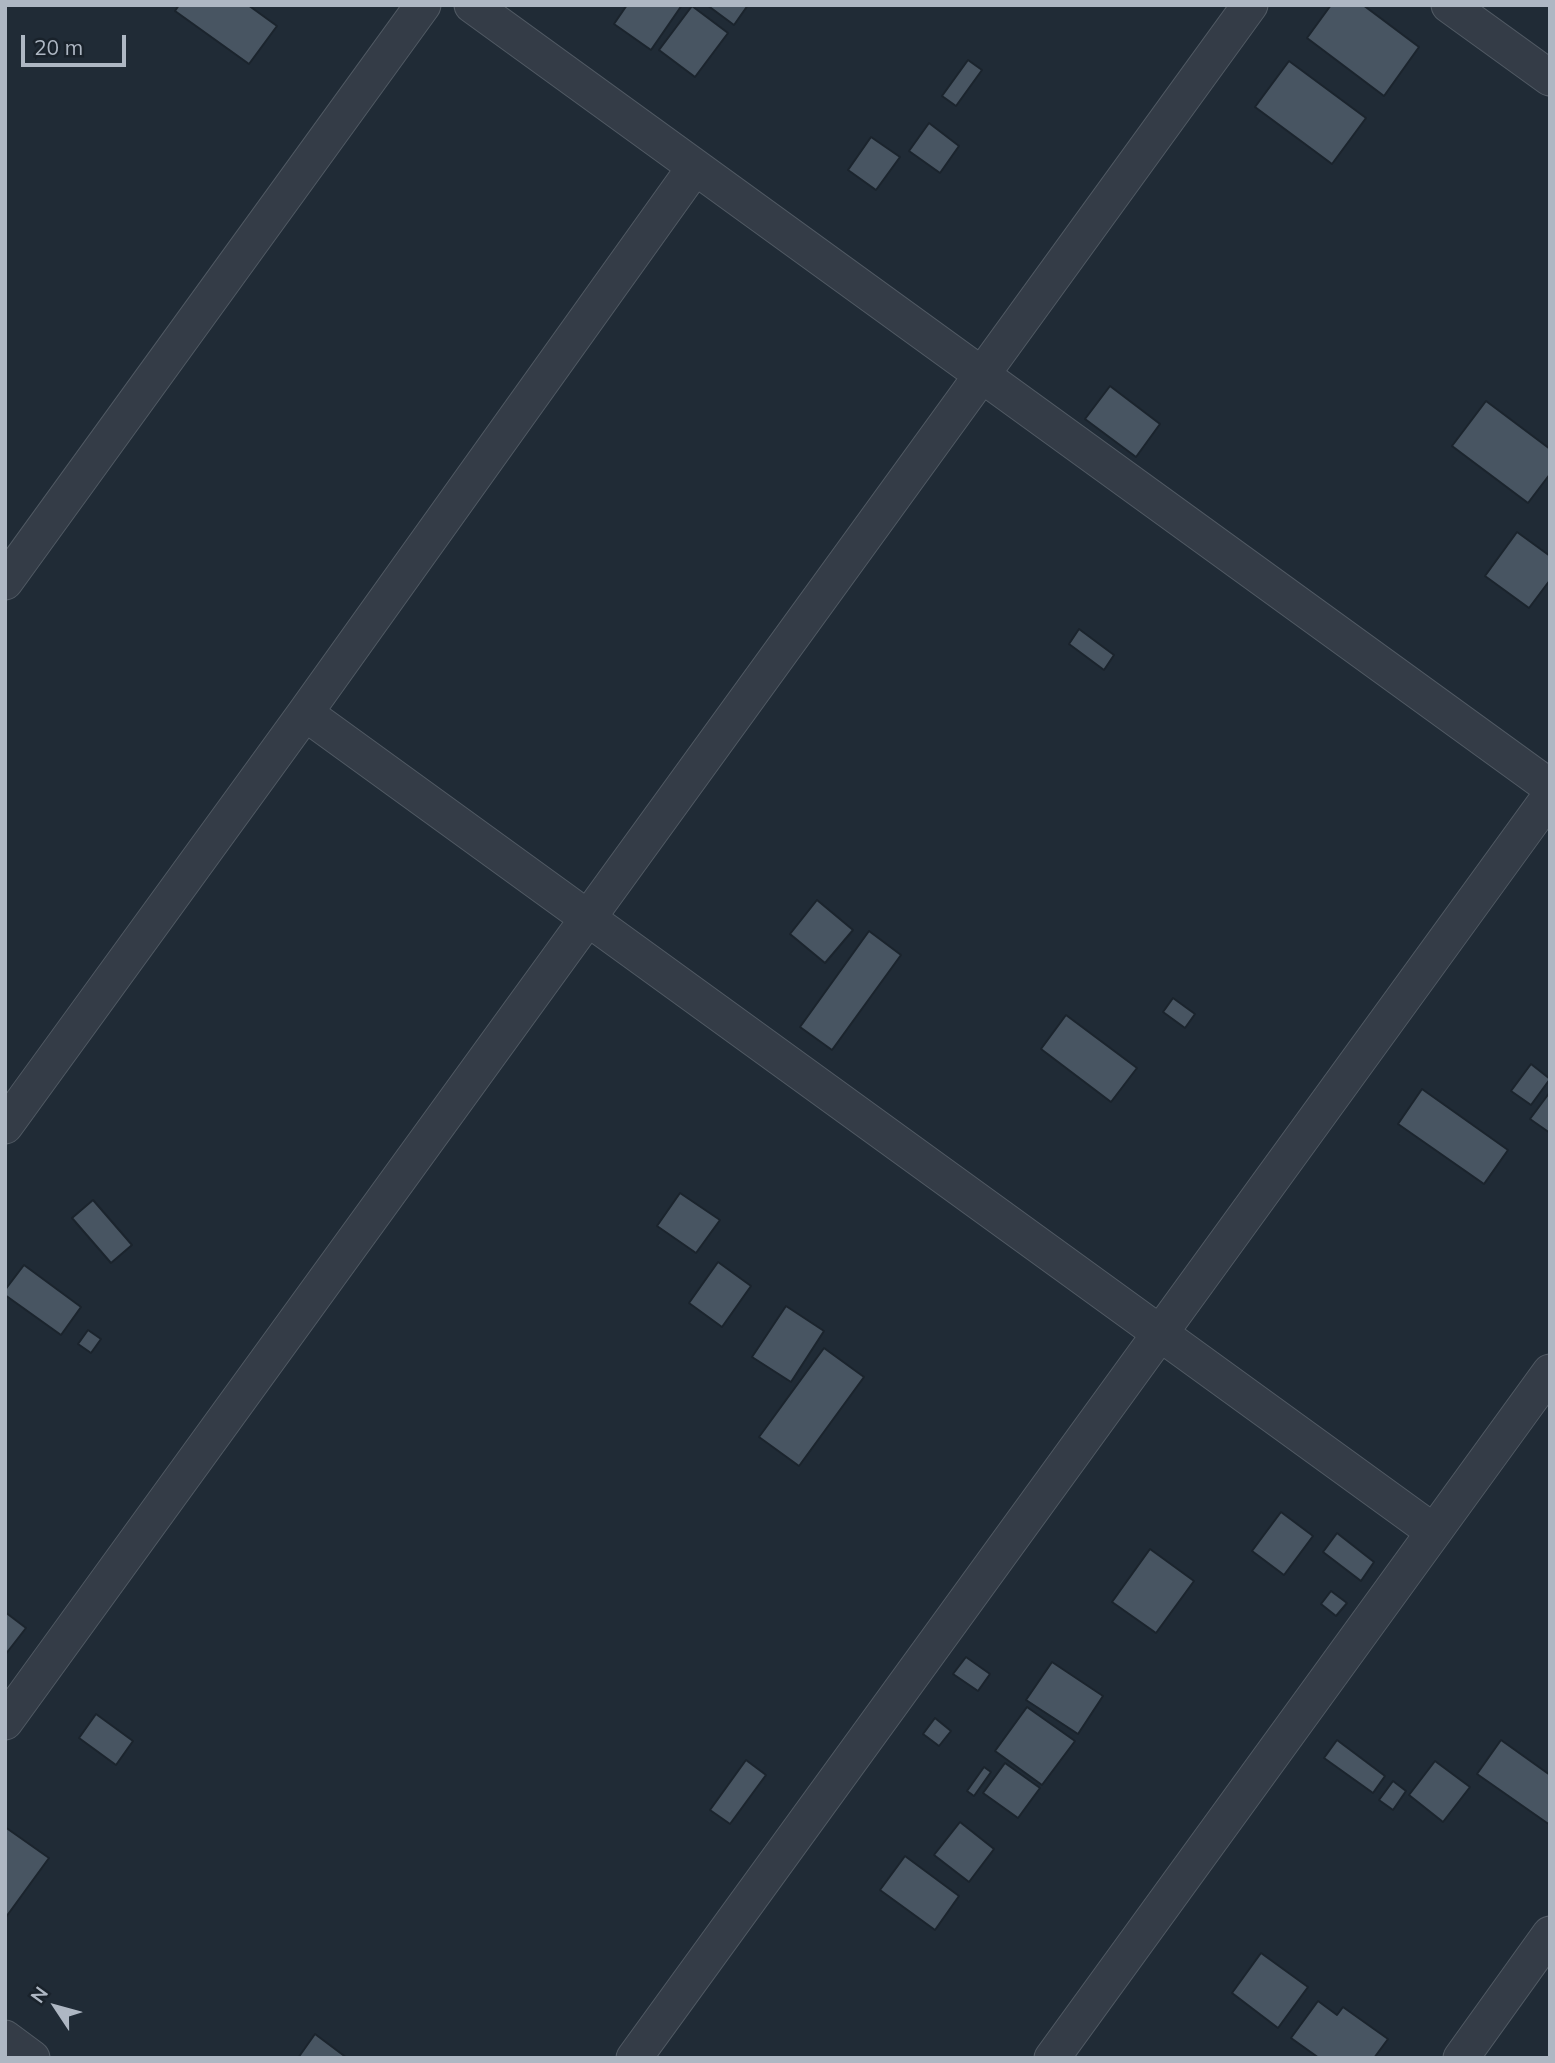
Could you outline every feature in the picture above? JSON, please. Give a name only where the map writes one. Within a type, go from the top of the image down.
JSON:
[{"type":"street","points":[[5,582],[423,5]]},
{"type":"street","points":[[472,5],[1550,787]]},
{"type":"street","points":[[5,1722],[1250,5]]},
{"type":"street","points":[[1449,5],[1550,78]]},
{"type":"street","points":[[5,1126],[305,713],[695,167]]},
{"type":"street","points":[[305,713],[1434,1532]]},
{"type":"street","points":[[634,2058],[1550,796]]},
{"type":"street","points":[[1052,2058],[1550,1372]]},
{"type":"street","points":[[1461,2058],[1550,1934]]},
{"type":"street","points":[[5,2038],[32,2058]]},
{"type":"building","points":[[179,5],[248,5],[277,26],[249,64],[175,11]]},
{"type":"building","points":[[627,5],[682,5],[651,50],[614,24]]},
{"type":"building","points":[[707,5],[748,5],[734,25]]},
{"type":"building","points":[[1331,5],[1363,5],[1419,47],[1384,96],[1307,38]]},
{"type":"building","points":[[692,6],[728,33],[695,77],[659,50]]},
{"type":"building","points":[[968,60],[982,70],[956,106],[942,96]]},
{"type":"building","points":[[1289,61],[1366,118],[1332,164],[1255,107]]},
{"type":"building","points":[[929,123],[959,146],[940,173],[909,151]]},
{"type":"building","points":[[871,137],[900,157],[876,190],[848,170]]},
{"type":"building","points":[[1110,386],[1160,424],[1136,457],[1085,419]]},
{"type":"building","points":[[1486,401],[1550,449],[1550,474],[1528,503],[1452,446]]},
{"type":"building","points":[[1517,532],[1550,556],[1550,580],[1529,608],[1485,576]]},
{"type":"building","points":[[1079,629],[1114,655],[1104,670],[1069,644]]},
{"type":"building","points":[[817,900],[853,930],[825,963],[790,934]]},
{"type":"building","points":[[869,931],[901,955],[832,1050],[800,1027]]},
{"type":"building","points":[[1173,998],[1195,1014],[1185,1028],[1163,1012]]},
{"type":"building","points":[[1066,1015],[1137,1068],[1111,1102],[1041,1049]]},
{"type":"building","points":[[1531,1064],[1550,1079],[1531,1105],[1511,1091]]},
{"type":"building","points":[[1422,1089],[1508,1150],[1484,1184],[1398,1124]]},
{"type":"building","points":[[1550,1092],[1550,1133],[1530,1119]]},
{"type":"building","points":[[680,1193],[720,1220],[696,1253],[657,1226]]},
{"type":"building","points":[[93,1200],[132,1245],[111,1263],[72,1218]]},
{"type":"building","points":[[718,1262],[751,1286],[722,1327],[689,1303]]},
{"type":"building","points":[[24,1265],[81,1307],[61,1335],[5,1295],[5,1290]]},
{"type":"building","points":[[786,1306],[824,1331],[791,1382],[752,1357]]},
{"type":"building","points":[[88,1330],[101,1339],[91,1353],[78,1344]]},
{"type":"building","points":[[824,1348],[864,1377],[799,1466],[759,1437]]},
{"type":"building","points":[[1281,1512],[1313,1536],[1284,1575],[1252,1551]]},
{"type":"building","points":[[1337,1533],[1374,1562],[1361,1581],[1323,1552]]},
{"type":"building","points":[[1150,1549],[1194,1581],[1156,1633],[1112,1602]]},
{"type":"building","points":[[1331,1591],[1347,1603],[1336,1616],[1321,1604]]},
{"type":"building","points":[[5,1612],[26,1628],[5,1655]]},
{"type":"building","points":[[966,1657],[990,1674],[978,1691],[953,1674]]},
{"type":"building","points":[[1052,1662],[1103,1696],[1078,1734],[1026,1700]]},
{"type":"building","points":[[1027,1707],[1075,1741],[1042,1785],[995,1751]]},
{"type":"building","points":[[96,1714],[133,1741],[116,1765],[79,1738]]},
{"type":"building","points":[[935,1718],[951,1731],[939,1746],[923,1734]]},
{"type":"building","points":[[1337,1740],[1385,1776],[1373,1793],[1324,1758]]},
{"type":"building","points":[[1501,1740],[1550,1775],[1550,1825],[1477,1774]]},
{"type":"building","points":[[746,1760],[766,1775],[730,1824],[710,1810]]},
{"type":"building","points":[[1435,1761],[1470,1787],[1443,1822],[1409,1795]]},
{"type":"building","points":[[1005,1763],[1040,1788],[1018,1818],[983,1793]]},
{"type":"building","points":[[984,1767],[991,1772],[974,1796],[967,1791]]},
{"type":"building","points":[[1393,1781],[1406,1791],[1393,1810],[1379,1800]]},
{"type":"building","points":[[960,1822],[994,1849],[969,1882],[934,1855]]},
{"type":"building","points":[[5,1827],[49,1858],[6,1917],[5,1916]]},
{"type":"building","points":[[905,1856],[959,1896],[935,1930],[880,1890]]},
{"type":"building","points":[[1261,1953],[1308,1987],[1278,2028],[1232,1993]]},
{"type":"building","points":[[1318,2001],[1337,2015],[1343,2007],[1388,2039],[1374,2058],[1319,2058],[1291,2038]]},
{"type":"building","points":[[315,2034],[347,2058],[298,2058]]}]
